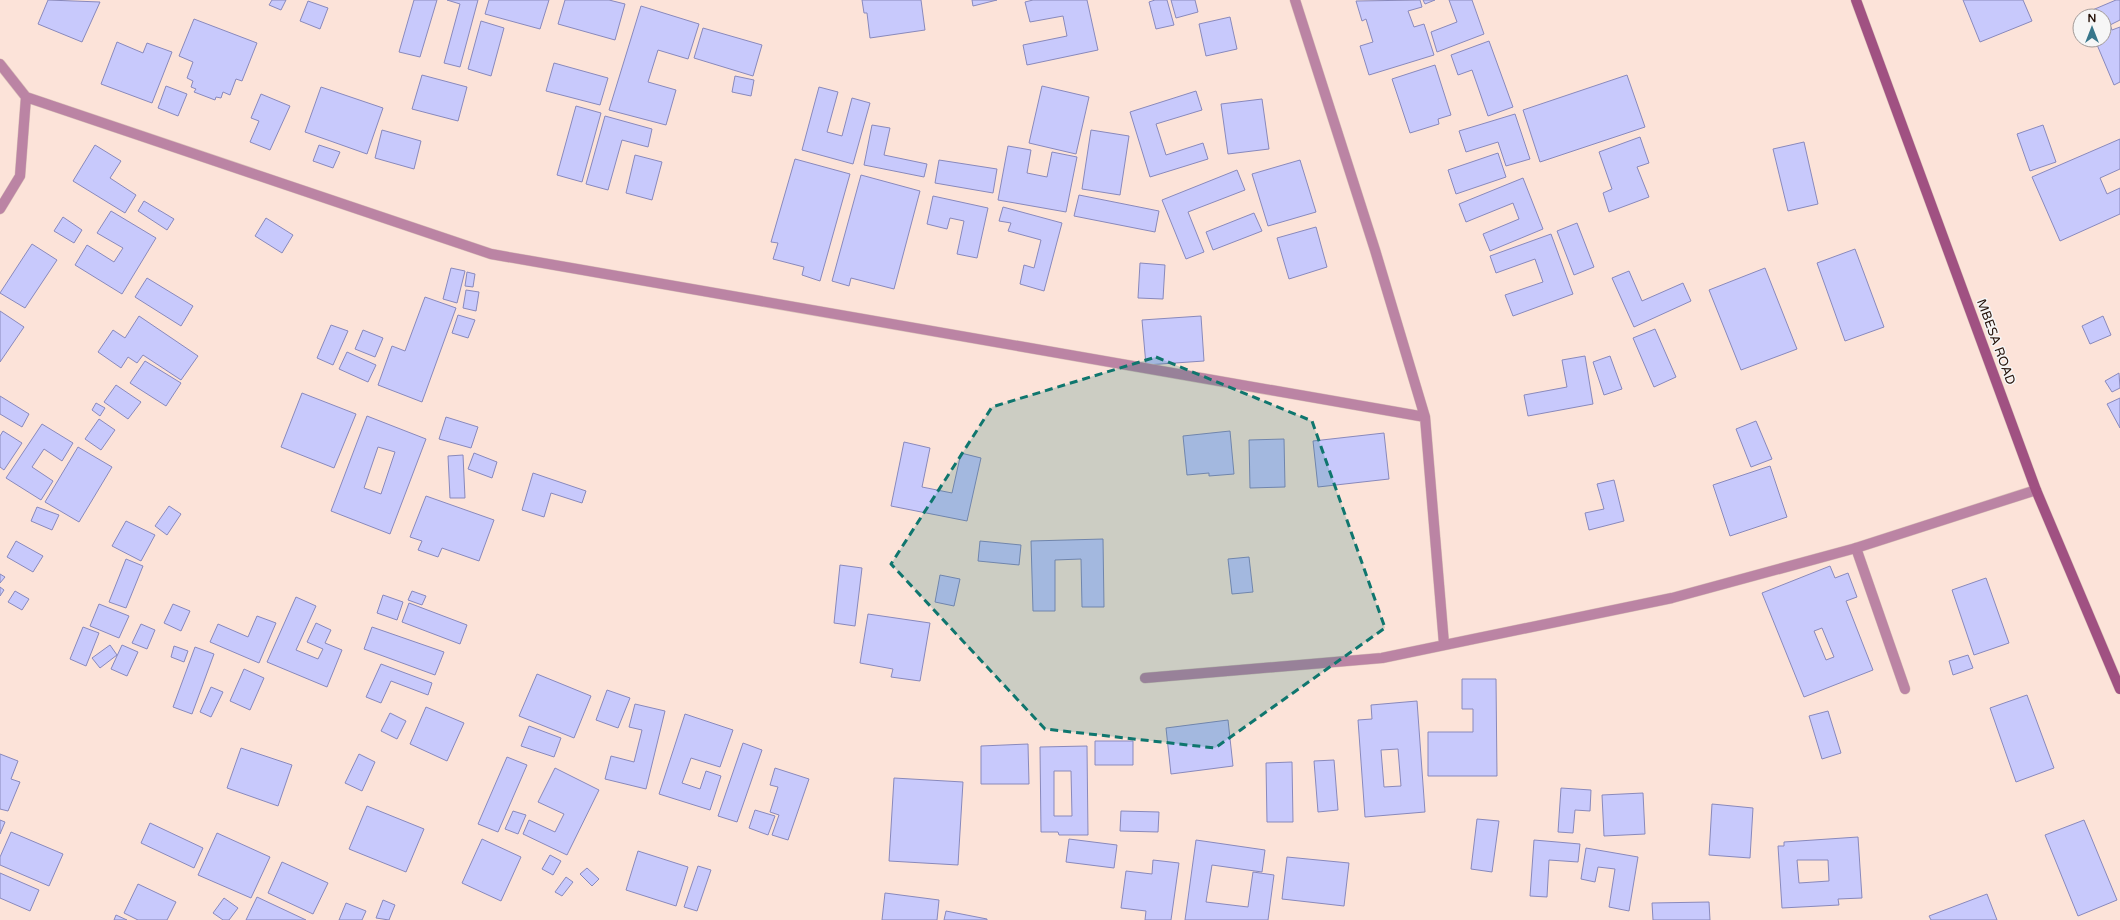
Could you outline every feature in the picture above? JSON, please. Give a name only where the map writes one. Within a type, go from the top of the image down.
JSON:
[{"type":"main road","name":"MBESA ROAD","points":[[1856,0],[2036,490],[2120,690]]},
{"type":"street","points":[[1295,0],[1375,250],[1425,417],[1444,644]]},
{"type":"street","points":[[0,64],[26,96],[491,254],[1425,417]]},
{"type":"street","points":[[0,209],[20,176],[26,96]]},
{"type":"street","points":[[1145,678],[1382,658],[1672,598],[1856,548],[2036,490]]},
{"type":"street","points":[[1856,548],[1905,689]]},
{"type":"highlighted area","points":[[1156,357],[1312,421],[1385,628],[1215,748],[1045,729],[891,564],[992,407]]},
{"type":"building","points":[[48,0],[100,2],[82,42],[38,24]]},
{"type":"building","points":[[272,0],[286,0],[281,10],[269,5]]},
{"type":"building","points":[[414,0],[437,0],[420,57],[399,52]]},
{"type":"building","points":[[447,0],[478,0],[460,67],[444,63],[460,4]]},
{"type":"building","points":[[489,0],[549,0],[540,29],[485,14]]},
{"type":"building","points":[[565,0],[609,0],[625,4],[615,40],[558,24]]},
{"type":"building","points":[[862,0],[921,0],[925,30],[870,38],[867,13],[864,13]]},
{"type":"building","points":[[972,0],[997,0],[973,6]]},
{"type":"building","points":[[1033,0],[1087,0],[1098,50],[1027,65],[1023,45],[1067,36],[1063,16],[1030,22],[1025,2]]},
{"type":"building","points":[[1155,0],[1167,0],[1174,25],[1156,29],[1149,2]]},
{"type":"building","points":[[1171,0],[1195,0],[1198,12],[1176,18]]},
{"type":"building","points":[[1420,0],[1422,7],[1408,11],[1414,27],[1424,24],[1434,55],[1369,75],[1360,46],[1373,42],[1366,19],[1362,21],[1356,1]]},
{"type":"building","points":[[1423,0],[1435,0],[1425,4]]},
{"type":"building","points":[[1449,0],[1472,0],[1484,34],[1437,52],[1431,32],[1457,22]]},
{"type":"building","points":[[1963,0],[2023,0],[2032,21],[1980,42]]},
{"type":"building","points":[[2116,0],[2120,0],[2120,20],[2112,24],[2112,8],[2097,8]]},
{"type":"building","points":[[308,1],[328,8],[320,29],[300,21]]},
{"type":"building","points":[[641,6],[699,24],[688,59],[658,50],[648,82],[676,90],[666,125],[609,110]]},
{"type":"building","points":[[1230,17],[1237,49],[1206,56],[1199,24]]},
{"type":"building","points":[[194,19],[257,43],[242,81],[236,79],[230,95],[223,92],[221,98],[216,97],[215,100],[194,92],[196,89],[191,87],[193,81],[187,78],[193,62],[179,56]]},
{"type":"building","points":[[481,21],[504,28],[491,76],[468,69]]},
{"type":"building","points":[[2120,27],[2120,82],[2114,85],[2098,48],[2112,48],[2112,30]]},
{"type":"building","points":[[703,28],[762,45],[753,76],[694,58]]},
{"type":"building","points":[[1489,41],[1513,107],[1488,116],[1472,70],[1458,75],[1451,55]]},
{"type":"building","points":[[117,42],[143,53],[147,43],[172,52],[152,103],[101,84]]},
{"type":"building","points":[[554,63],[608,78],[600,105],[546,91]]},
{"type":"building","points":[[1435,65],[1451,115],[1438,119],[1439,124],[1410,133],[1392,79]]},
{"type":"building","points":[[422,75],[467,87],[458,121],[412,109]]},
{"type":"building","points":[[1627,75],[1645,127],[1540,162],[1523,110]]},
{"type":"building","points":[[735,76],[754,80],[751,96],[732,92]]},
{"type":"building","points":[[166,86],[187,94],[178,116],[158,108]]},
{"type":"building","points":[[1042,86],[1089,97],[1076,154],[1029,143]]},
{"type":"building","points":[[321,87],[383,108],[367,154],[305,132]]},
{"type":"building","points":[[819,87],[838,92],[827,132],[842,136],[852,98],[870,103],[853,164],[802,150]]},
{"type":"building","points":[[1196,91],[1202,110],[1156,124],[1166,155],[1203,143],[1208,159],[1150,177],[1130,112]]},
{"type":"building","points":[[261,94],[290,106],[270,150],[250,142],[259,121],[251,118]]},
{"type":"building","points":[[1262,99],[1269,149],[1228,154],[1221,104]]},
{"type":"building","points":[[576,106],[601,113],[582,182],[557,175]]},
{"type":"building","points":[[1515,114],[1530,159],[1506,166],[1498,142],[1466,152],[1459,131]]},
{"type":"building","points":[[605,116],[652,129],[648,147],[622,140],[608,190],[586,184]]},
{"type":"building","points":[[872,125],[890,128],[884,155],[927,164],[924,177],[864,165]]},
{"type":"building","points":[[2043,125],[2056,162],[2030,171],[2017,134]]},
{"type":"building","points":[[382,130],[421,141],[414,169],[375,158]]},
{"type":"building","points":[[1091,130],[1129,136],[1120,195],[1082,189]]},
{"type":"building","points":[[1640,137],[1649,163],[1637,167],[1649,197],[1609,212],[1603,193],[1612,189],[1599,152]]},
{"type":"building","points":[[2120,139],[2120,169],[2100,178],[2107,194],[2120,188],[2120,214],[2060,241],[2032,177]]},
{"type":"building","points":[[1804,142],[1818,204],[1788,211],[1773,149]]},
{"type":"building","points":[[95,145],[121,161],[110,178],[136,195],[125,213],[73,181]]},
{"type":"building","points":[[319,145],[340,152],[333,168],[313,161]]},
{"type":"building","points":[[1008,146],[1031,150],[1027,173],[1047,177],[1052,152],[1077,157],[1066,212],[998,200]]},
{"type":"building","points":[[1498,153],[1506,177],[1456,194],[1448,170]]},
{"type":"building","points":[[635,155],[662,162],[652,200],[626,193]]},
{"type":"building","points":[[795,159],[850,174],[820,281],[802,275],[804,267],[773,259],[778,243],[771,242]]},
{"type":"building","points":[[939,160],[997,169],[993,193],[935,183]]},
{"type":"building","points":[[1300,160],[1316,212],[1268,226],[1252,174]]},
{"type":"building","points":[[1237,170],[1245,190],[1188,212],[1204,252],[1186,259],[1162,200]]},
{"type":"building","points":[[861,175],[920,191],[894,289],[851,278],[849,286],[832,281]]},
{"type":"building","points":[[1523,178],[1543,229],[1490,251],[1483,234],[1519,219],[1513,203],[1466,222],[1459,204]]},
{"type":"building","points":[[1079,195],[1159,211],[1155,232],[1074,216]]},
{"type":"building","points":[[933,196],[988,208],[977,258],[957,254],[964,221],[950,218],[947,229],[927,224]]},
{"type":"building","points":[[144,201],[174,219],[167,230],[138,211]]},
{"type":"building","points":[[1003,207],[1062,223],[1044,291],[1020,284],[1024,265],[1034,268],[1041,240],[1008,231],[1011,223],[999,221]]},
{"type":"building","points":[[111,211],[156,238],[122,294],[75,265],[87,245],[114,262],[123,248],[97,233]]},
{"type":"building","points":[[1254,213],[1262,231],[1213,250],[1206,232]]},
{"type":"building","points":[[63,217],[82,230],[74,243],[54,231]]},
{"type":"building","points":[[266,218],[293,235],[282,253],[255,236]]},
{"type":"building","points":[[1577,223],[1594,267],[1574,275],[1557,231]]},
{"type":"building","points":[[1316,227],[1327,267],[1289,279],[1277,238]]},
{"type":"building","points":[[1551,234],[1573,294],[1513,316],[1505,295],[1543,282],[1535,259],[1496,273],[1490,256]]},
{"type":"building","points":[[32,244],[57,260],[25,308],[0,293]]},
{"type":"building","points":[[1855,249],[1884,327],[1845,341],[1817,263]]},
{"type":"building","points":[[1140,263],[1165,265],[1163,299],[1138,298]]},
{"type":"building","points":[[451,268],[465,271],[457,303],[443,299]]},
{"type":"building","points":[[1765,268],[1797,349],[1741,370],[1709,290]]},
{"type":"building","points":[[1629,271],[1642,301],[1683,283],[1691,301],[1634,327],[1612,278]]},
{"type":"building","points":[[467,272],[475,274],[473,287],[465,286]]},
{"type":"building","points":[[147,278],[193,306],[181,326],[135,297]]},
{"type":"building","points":[[466,290],[479,292],[476,311],[463,308]]},
{"type":"building","points":[[425,297],[456,308],[422,402],[378,385],[392,346],[405,351]]},
{"type":"building","points":[[0,311],[24,327],[0,362]]},
{"type":"building","points":[[458,315],[475,320],[468,338],[452,333]]},
{"type":"building","points":[[139,316],[198,356],[181,380],[143,355],[137,363],[128,357],[121,368],[98,352],[113,330],[125,338]]},
{"type":"building","points":[[1201,316],[1204,361],[1146,365],[1142,320]]},
{"type":"building","points":[[2103,316],[2111,335],[2090,344],[2082,326]]},
{"type":"building","points":[[331,325],[348,331],[333,365],[317,358]]},
{"type":"building","points":[[1655,329],[1676,377],[1654,387],[1633,338]]},
{"type":"building","points":[[363,330],[383,338],[375,357],[355,349]]},
{"type":"building","points":[[347,352],[376,365],[368,382],[339,369]]},
{"type":"building","points":[[1585,356],[1593,404],[1528,416],[1524,395],[1567,387],[1562,360]]},
{"type":"building","points":[[1610,356],[1622,389],[1604,395],[1593,362]]},
{"type":"building","points":[[145,361],[181,383],[166,406],[130,383]]},
{"type":"building","points":[[2119,373],[2120,388],[2112,392],[2105,381]]},
{"type":"building","points":[[116,385],[141,402],[128,419],[104,402]]},
{"type":"building","points":[[302,393],[356,414],[334,468],[281,447]]},
{"type":"building","points":[[0,396],[29,414],[22,427],[0,414]]},
{"type":"building","points":[[2120,398],[2120,428],[2107,404]]},
{"type":"building","points":[[96,403],[105,408],[100,416],[92,410]]},
{"type":"building","points":[[367,416],[426,439],[390,534],[331,511]],"holes":[[[378,447],[395,452],[381,494],[364,488]]]},
{"type":"building","points":[[446,417],[478,427],[471,448],[439,439]]},
{"type":"building","points":[[99,419],[115,430],[101,450],[85,439]]},
{"type":"building","points":[[1756,421],[1772,459],[1751,467],[1736,429]]},
{"type":"building","points":[[42,424],[73,443],[62,461],[44,449],[32,467],[53,481],[41,500],[6,478]]},
{"type":"building","points":[[3,431],[22,443],[4,470],[0,467],[0,436]]},
{"type":"building","points":[[1230,431],[1234,474],[1209,476],[1209,473],[1187,475],[1183,436]]},
{"type":"building","points":[[1384,433],[1389,479],[1318,487],[1313,441]]},
{"type":"building","points":[[1284,439],[1285,487],[1250,488],[1249,440]]},
{"type":"building","points":[[904,442],[930,448],[922,487],[952,493],[961,453],[981,458],[967,521],[891,506]]},
{"type":"building","points":[[78,447],[112,467],[79,522],[45,502]]},
{"type":"building","points":[[474,453],[497,462],[492,478],[468,469]]},
{"type":"building","points":[[463,455],[465,498],[450,498],[448,456]]},
{"type":"building","points":[[1770,466],[1787,517],[1730,536],[1713,485]]},
{"type":"building","points":[[533,473],[586,491],[582,503],[551,493],[544,517],[522,510]]},
{"type":"building","points":[[1614,480],[1624,521],[1589,530],[1585,513],[1604,509],[1597,484]]},
{"type":"building","points":[[426,496],[494,520],[479,561],[442,548],[438,557],[418,550],[422,541],[410,537]]},
{"type":"building","points":[[169,506],[181,514],[167,535],[155,526]]},
{"type":"building","points":[[37,507],[59,515],[52,530],[31,521]]},
{"type":"building","points":[[126,521],[155,535],[141,561],[112,546]]},
{"type":"building","points":[[1103,539],[1104,607],[1082,607],[1081,559],[1055,560],[1055,611],[1033,611],[1031,541]]},
{"type":"building","points":[[16,541],[43,556],[33,572],[7,557]]},
{"type":"building","points":[[980,541],[1021,545],[1019,565],[978,561]]},
{"type":"building","points":[[1249,557],[1253,592],[1232,594],[1228,559]]},
{"type":"building","points":[[126,559],[143,566],[126,608],[109,602]]},
{"type":"building","points":[[840,565],[862,568],[855,626],[834,623]]},
{"type":"building","points":[[1830,566],[1835,578],[1848,573],[1857,597],[1846,601],[1873,670],[1804,697],[1762,593]],"holes":[[[1822,628],[1834,657],[1826,660],[1814,631]]]},
{"type":"building","points":[[0,574],[5,577],[0,583]]},
{"type":"building","points":[[940,575],[960,579],[954,606],[935,602]]},
{"type":"building","points":[[1986,578],[2009,643],[1974,655],[1952,590]]},
{"type":"building","points":[[0,587],[4,590],[0,596]]},
{"type":"building","points":[[15,591],[29,599],[22,610],[8,602]]},
{"type":"building","points":[[412,591],[426,596],[422,605],[408,600]]},
{"type":"building","points":[[383,595],[403,602],[397,620],[377,613]]},
{"type":"building","points":[[296,597],[316,606],[296,650],[318,659],[323,649],[307,642],[316,623],[331,630],[325,643],[342,650],[327,687],[267,662]]},
{"type":"building","points":[[409,603],[467,625],[460,644],[402,622]]},
{"type":"building","points":[[99,604],[129,616],[119,638],[90,626]]},
{"type":"building","points":[[173,604],[190,611],[181,631],[164,623]]},
{"type":"building","points":[[868,614],[930,623],[920,681],[891,677],[893,669],[860,663]]},
{"type":"building","points":[[257,616],[276,623],[259,663],[210,642],[218,624],[248,637]]},
{"type":"building","points":[[141,624],[155,630],[147,649],[132,643]]},
{"type":"building","points":[[83,627],[99,633],[86,666],[70,659]]},
{"type":"building","points":[[372,627],[444,652],[435,675],[364,649]]},
{"type":"building","points":[[110,645],[117,655],[100,668],[92,658]]},
{"type":"building","points":[[122,645],[138,652],[127,676],[111,669]]},
{"type":"building","points":[[174,646],[188,651],[184,662],[171,657]]},
{"type":"building","points":[[195,647],[214,654],[192,714],[173,707]]},
{"type":"building","points":[[1968,655],[1973,668],[1953,675],[1949,661]]},
{"type":"building","points":[[381,664],[432,683],[428,695],[391,681],[381,703],[366,697]]},
{"type":"building","points":[[244,669],[264,678],[250,710],[230,701]]},
{"type":"building","points":[[537,674],[591,696],[574,738],[519,716]]},
{"type":"building","points":[[1462,679],[1496,679],[1497,776],[1428,776],[1428,732],[1473,732],[1473,709],[1462,709]]},
{"type":"building","points":[[211,687],[223,692],[211,717],[200,712]]},
{"type":"building","points":[[607,690],[630,698],[618,728],[596,720]]},
{"type":"building","points":[[2027,695],[2054,768],[2016,782],[1990,708]]},
{"type":"building","points":[[1417,701],[1425,812],[1365,817],[1358,720],[1372,719],[1371,705]],"holes":[[[1398,749],[1401,786],[1384,787],[1381,750]]]},
{"type":"building","points":[[635,704],[665,711],[646,789],[605,779],[611,756],[634,762],[642,730],[629,727]]},
{"type":"building","points":[[426,707],[464,723],[447,761],[410,744]]},
{"type":"building","points":[[1828,711],[1841,753],[1822,759],[1809,716]]},
{"type":"building","points":[[390,713],[406,721],[397,739],[381,731]]},
{"type":"building","points":[[685,714],[733,730],[720,767],[691,758],[682,783],[700,789],[706,771],[721,776],[710,810],[659,794]]},
{"type":"building","points":[[1228,720],[1233,766],[1171,774],[1166,728]]},
{"type":"building","points":[[529,726],[561,738],[554,757],[521,746]]},
{"type":"building","points":[[1095,741],[1133,741],[1133,765],[1095,765]]},
{"type":"building","points":[[743,743],[762,750],[737,822],[718,816]]},
{"type":"building","points":[[1028,744],[1029,784],[981,784],[981,746]]},
{"type":"building","points":[[1087,746],[1088,835],[1059,835],[1058,832],[1041,832],[1040,747]],"holes":[[[1054,771],[1071,771],[1072,816],[1054,816]]]},
{"type":"building","points":[[241,748],[292,765],[278,806],[227,788]]},
{"type":"building","points":[[0,754],[18,761],[11,779],[20,782],[8,811],[0,809]]},
{"type":"building","points":[[359,754],[375,762],[362,791],[345,783]]},
{"type":"building","points":[[507,757],[527,765],[498,832],[478,824]]},
{"type":"building","points":[[1334,760],[1338,810],[1318,812],[1314,761]]},
{"type":"building","points":[[1292,762],[1293,822],[1267,822],[1266,763]]},
{"type":"building","points":[[555,768],[599,790],[567,855],[523,834],[529,820],[555,832],[564,814],[538,802]]},
{"type":"building","points":[[775,768],[809,779],[788,840],[772,835],[779,815],[770,812],[778,787],[770,785]]},
{"type":"building","points":[[894,778],[963,782],[958,865],[889,861]]},
{"type":"building","points":[[1561,788],[1591,790],[1590,811],[1575,810],[1573,833],[1558,832]]},
{"type":"building","points":[[1643,793],[1645,834],[1604,836],[1602,795]]},
{"type":"building","points":[[1712,804],[1753,808],[1750,858],[1709,855]]},
{"type":"building","points":[[367,806],[424,829],[406,872],[349,849]]},
{"type":"building","points":[[755,810],[775,816],[768,835],[749,828]]},
{"type":"building","points":[[513,811],[526,815],[518,834],[505,829]]},
{"type":"building","points":[[1121,811],[1159,812],[1158,832],[1120,831]]},
{"type":"building","points":[[1477,819],[1499,821],[1492,872],[1471,869]]},
{"type":"building","points":[[0,820],[5,822],[0,834]]},
{"type":"building","points":[[2084,820],[2117,900],[2078,916],[2045,835]]},
{"type":"building","points":[[150,823],[203,848],[194,868],[141,843]]},
{"type":"building","points":[[11,832],[63,854],[49,886],[0,865],[0,857]]},
{"type":"building","points":[[217,833],[270,857],[251,898],[198,875]]},
{"type":"building","points":[[1858,837],[1862,898],[1838,899],[1839,905],[1782,908],[1778,846],[1784,846],[1784,842]],"holes":[[[1797,860],[1828,860],[1829,881],[1799,883]]]},
{"type":"building","points":[[482,839],[521,857],[501,901],[462,883]]},
{"type":"building","points":[[1069,839],[1117,845],[1114,868],[1066,862]]},
{"type":"building","points":[[1196,840],[1265,850],[1262,872],[1212,865],[1206,902],[1248,907],[1253,872],[1274,875],[1268,920],[1185,920]]},
{"type":"building","points":[[1534,840],[1580,844],[1578,862],[1549,860],[1547,897],[1530,896]]},
{"type":"building","points":[[1586,848],[1638,857],[1629,911],[1609,907],[1615,869],[1598,867],[1595,882],[1581,879]]},
{"type":"building","points":[[638,851],[688,867],[676,906],[626,890]]},
{"type":"building","points":[[550,855],[561,861],[553,875],[542,869]]},
{"type":"building","points":[[1287,857],[1349,863],[1344,906],[1282,899]]},
{"type":"building","points":[[1153,860],[1179,863],[1171,920],[1145,920],[1146,911],[1121,908],[1126,871],[1152,874]]},
{"type":"building","points":[[282,862],[328,883],[313,914],[268,893]]},
{"type":"building","points":[[698,866],[711,870],[697,911],[684,907]]},
{"type":"building","points":[[587,868],[599,879],[592,886],[580,874]]},
{"type":"building","points":[[0,873],[39,890],[30,911],[0,898]]},
{"type":"building","points":[[566,877],[573,882],[562,896],[555,892]]},
{"type":"building","points":[[138,884],[176,902],[167,920],[138,920],[124,913]]},
{"type":"building","points":[[885,893],[939,900],[937,920],[882,920]]},
{"type":"building","points":[[1987,894],[1997,920],[1931,920],[1929,916]]},
{"type":"building","points":[[257,897],[306,920],[246,920]]},
{"type":"building","points":[[224,898],[238,908],[229,920],[223,920],[213,913]]},
{"type":"building","points":[[383,900],[395,905],[389,920],[376,918]]},
{"type":"building","points":[[1709,902],[1710,920],[1653,920],[1652,903]]},
{"type":"building","points":[[346,903],[366,911],[362,920],[339,920]]},
{"type":"building","points":[[946,911],[987,919],[987,920],[944,920]]},
{"type":"building","points":[[116,915],[127,920],[114,920]]}]
